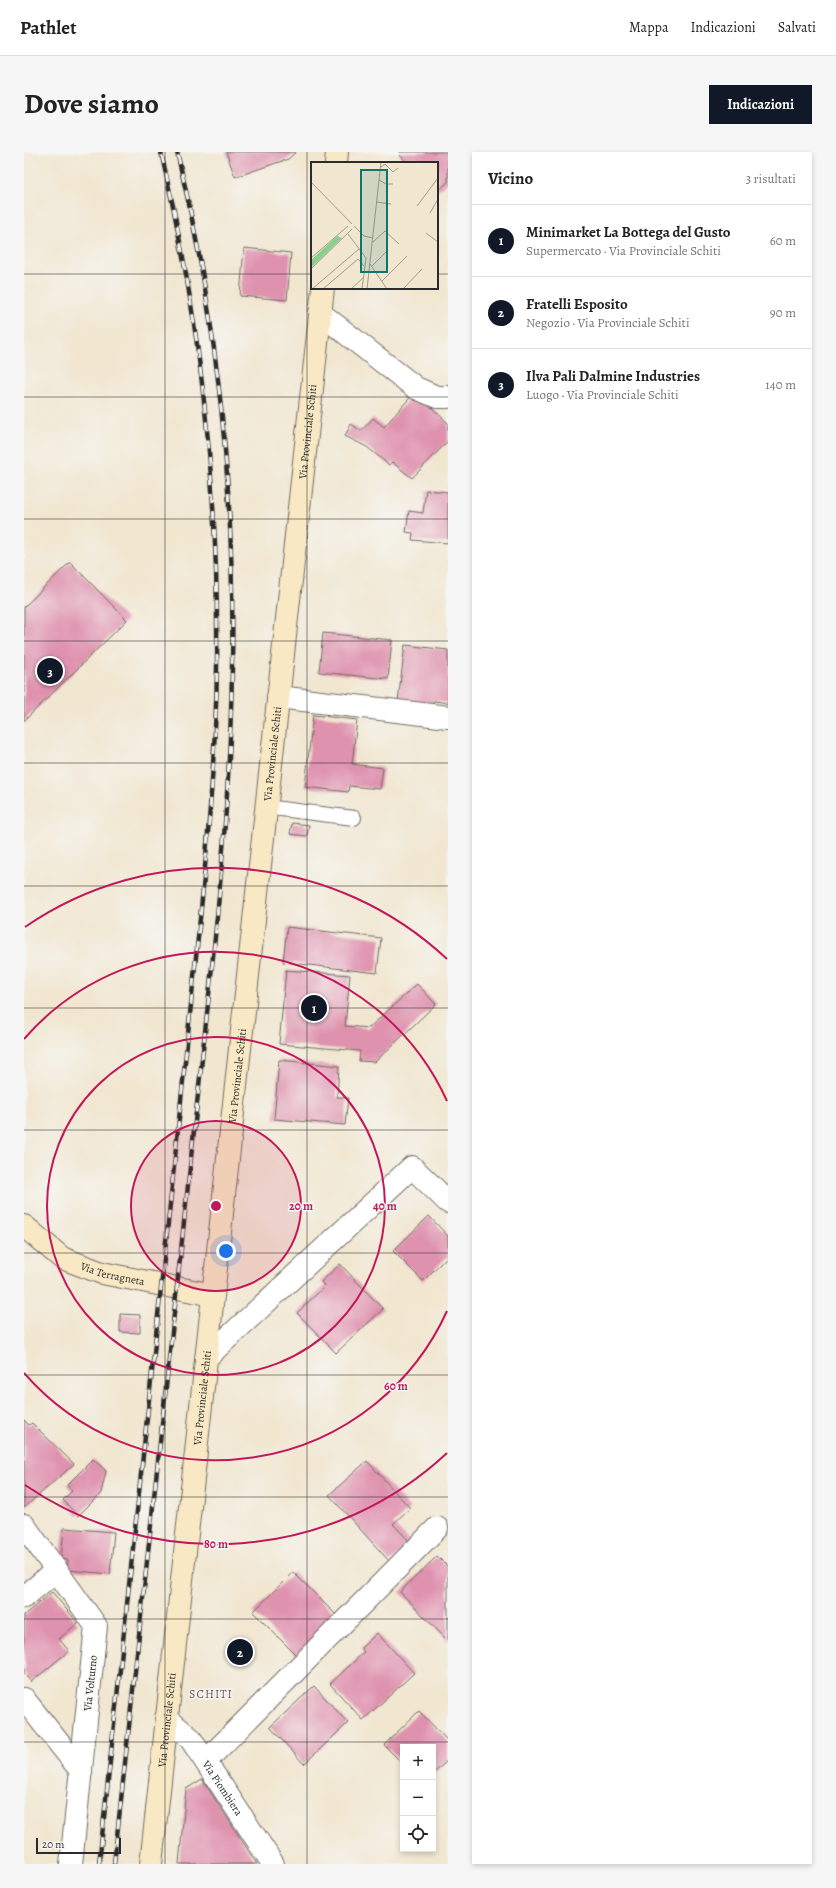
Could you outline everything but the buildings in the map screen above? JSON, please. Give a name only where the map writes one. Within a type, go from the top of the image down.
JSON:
[{"type":"street","points":[[336,162],[337,152]]},
{"type":"street","name":"Via Provinciale Schiti","points":[[151,1864],[265,807],[323,289]]},
{"type":"street","points":[[320,313],[416,388],[436,397],[448,397]]},
{"type":"street","points":[[278,697],[448,717]]},
{"type":"street","points":[[206,1358],[412,1166],[448,1202]]},
{"type":"street","name":"Via Terragneta","points":[[24,1226],[62,1258],[102,1273],[213,1295]]},
{"type":"street","name":"Via Volturno","points":[[24,1526],[96,1626],[71,1864]]},
{"type":"street","points":[[206,1761],[436,1528]]},
{"type":"street","points":[[24,1597],[57,1570]]},
{"type":"street","points":[[24,1699],[81,1772]]},
{"type":"street","name":"Via Piombiera","points":[[166,1718],[190,1738],[273,1864]]},
{"type":"lane","points":[[265,807],[354,818]]},
{"type":"railway","points":[[99,1864],[201,909],[212,788],[215,728],[217,602],[211,472],[197,343],[187,279],[161,152]]},
{"type":"railway","points":[[114,1864],[211,980],[223,855],[230,730],[232,602],[227,472],[213,343],[191,215],[177,152]]},
{"type":"place","name":"Ilva Pali Dalmine Industries","points":[[50,671]]},
{"type":"place","name":"Minimarket La Bottega del Gusto","points":[[314,1008]]},
{"type":"place","name":"Fratelli Esposito","points":[[240,1652]]},
{"type":"district","name":"SCHITI","points":[[211,1694]]}]
